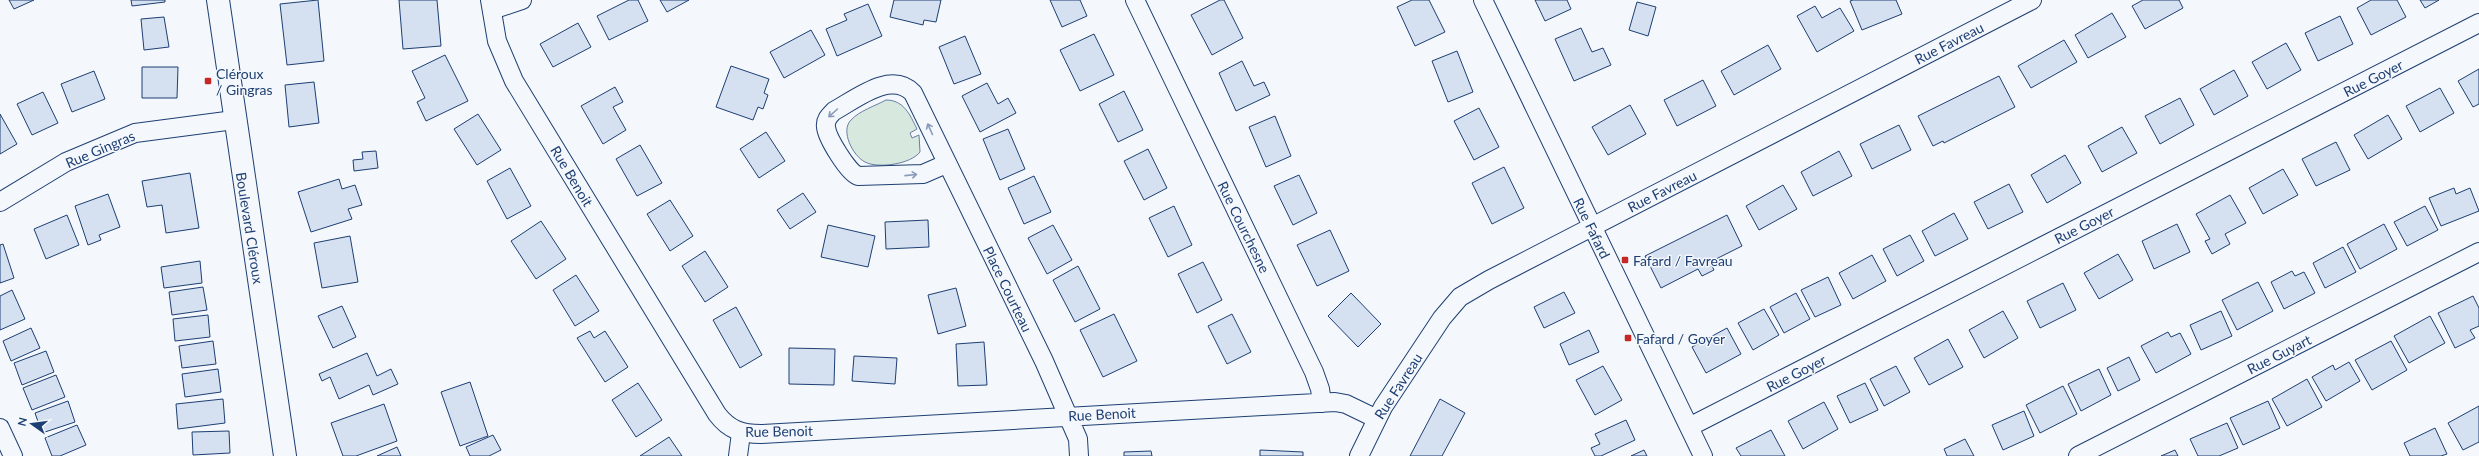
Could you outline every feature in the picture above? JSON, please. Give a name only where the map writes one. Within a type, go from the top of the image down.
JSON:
[{"type":"street","name":"Boulevard Cléroux","points":[[218,0],[234,120],[285,456]]},
{"type":"street","points":[[491,5],[522,0]]},
{"type":"street","name":"Rue Courchesne","points":[[1135,0],[1314,372],[1320,389],[1322,403]]},
{"type":"street","name":"Rue Fafard","points":[[1483,0],[1703,456]]},
{"type":"street","name":"Rue Favreau","points":[[1359,456],[1377,419],[1442,318],[1460,297],[2032,0]]},
{"type":"street","name":"Rue Benoit","points":[[491,5],[501,55],[514,81],[717,414],[729,428],[741,432],[769,433],[1322,403]]},
{"type":"street","name":"Rue Goyer","points":[[1689,428],[2479,23]]},
{"type":"street","name":"Place Courteau","points":[[946,164],[923,174],[858,176],[850,172],[830,137],[826,128],[828,118],[834,111],[886,84],[893,83],[904,86],[917,100],[946,164],[1044,361],[1078,439],[1079,456]]},
{"type":"street","name":"Rue Gingras","points":[[0,202],[66,162],[135,133],[234,120]]},
{"type":"street","name":"Rue Guyart","points":[[2078,456],[2479,252]]},
{"type":"street","points":[[1322,403],[1340,402],[1377,419]]},
{"type":"street","points":[[0,428],[12,456]]},
{"type":"street","points":[[738,456],[741,432]]},
{"type":"shaded area","points":[[886,100],[902,105],[906,109],[917,129],[910,133],[912,138],[919,135],[920,152],[909,160],[894,164],[871,164],[861,159],[852,149],[847,137],[848,125],[858,114]]},
{"type":"building","points":[[9,0],[34,0],[14,9]]},
{"type":"building","points":[[131,0],[165,0],[165,2],[132,6]]},
{"type":"building","points":[[318,0],[324,61],[287,65],[280,4]]},
{"type":"building","points":[[399,0],[437,0],[441,46],[403,49]]},
{"type":"building","points":[[629,0],[638,0],[648,21],[609,40],[597,16]]},
{"type":"building","points":[[660,0],[689,0],[667,12]]},
{"type":"building","points":[[894,0],[941,0],[936,22],[924,20],[923,25],[890,17]]},
{"type":"building","points":[[1050,0],[1080,0],[1087,16],[1062,27]]},
{"type":"building","points":[[1220,0],[1224,0],[1243,38],[1212,55],[1191,15]]},
{"type":"building","points":[[1412,0],[1429,0],[1445,32],[1415,46],[1397,7]]},
{"type":"building","points":[[1535,0],[1567,0],[1571,9],[1545,21]]},
{"type":"building","points":[[1896,0],[1902,14],[1862,30],[1850,1]]},
{"type":"building","points":[[2143,0],[2179,0],[2183,8],[2145,29],[2132,6]]},
{"type":"building","points":[[2371,0],[2397,0],[2406,17],[2371,35],[2357,8]]},
{"type":"building","points":[[2420,0],[2439,0],[2425,8]]},
{"type":"building","points":[[1637,2],[1656,7],[1648,36],[1629,30]]},
{"type":"building","points":[[868,4],[882,36],[837,56],[826,29],[847,20],[844,14]]},
{"type":"building","points":[[1815,6],[1822,18],[1840,8],[1854,31],[1817,52],[1797,16]]},
{"type":"building","points":[[2112,13],[2126,37],[2088,58],[2075,35]]},
{"type":"building","points":[[2340,16],[2353,44],[2318,61],[2305,33]]},
{"type":"building","points":[[164,17],[169,47],[144,50],[141,19]]},
{"type":"building","points":[[578,23],[591,47],[553,67],[540,44]]},
{"type":"building","points":[[1581,28],[1592,52],[1603,48],[1611,65],[1574,81],[1555,39]]},
{"type":"building","points":[[811,30],[825,55],[784,78],[770,52]]},
{"type":"building","points":[[1094,34],[1114,75],[1080,91],[1060,50]]},
{"type":"building","points":[[965,36],[981,74],[954,84],[939,47]]},
{"type":"building","points":[[2064,40],[2077,62],[2031,88],[2018,66]]},
{"type":"building","points":[[2286,43],[2301,70],[2267,89],[2252,62]]},
{"type":"building","points":[[1768,45],[1781,69],[1734,95],[1721,71]]},
{"type":"building","points":[[1457,51],[1473,92],[1448,102],[1432,61]]},
{"type":"building","points":[[445,55],[468,101],[426,121],[417,102],[425,98],[412,71]]},
{"type":"building","points":[[1242,61],[1254,86],[1264,82],[1270,95],[1236,111],[1219,73]]},
{"type":"building","points":[[731,66],[769,79],[764,93],[768,95],[763,109],[758,107],[753,120],[716,107]]},
{"type":"building","points":[[142,67],[178,67],[177,98],[142,98]]},
{"type":"building","points":[[2479,69],[2479,104],[2473,107],[2458,81]]},
{"type":"building","points":[[2234,70],[2248,96],[2214,115],[2200,89]]},
{"type":"building","points":[[94,71],[105,99],[72,112],[61,84]]},
{"type":"building","points":[[1999,76],[2015,107],[1944,143],[1943,141],[1933,146],[1918,116]]},
{"type":"building","points":[[1703,80],[1716,106],[1677,126],[1664,100]]},
{"type":"building","points":[[314,82],[319,123],[289,127],[285,85]]},
{"type":"building","points":[[987,83],[998,104],[1008,98],[1016,113],[980,132],[962,96]]},
{"type":"building","points":[[615,87],[623,102],[613,107],[626,130],[603,144],[581,106]]},
{"type":"building","points":[[2440,88],[2454,113],[2420,132],[2406,106]]},
{"type":"building","points":[[1124,91],[1143,130],[1118,142],[1099,104]]},
{"type":"building","points":[[43,92],[58,123],[32,135],[17,104]]},
{"type":"building","points":[[2180,98],[2194,125],[2160,144],[2145,116]]},
{"type":"building","points":[[1630,105],[1646,134],[1608,155],[1592,127]]},
{"type":"building","points":[[1479,108],[1499,147],[1474,160],[1454,121]]},
{"type":"building","points":[[0,114],[17,144],[0,154]]},
{"type":"building","points":[[478,114],[501,150],[477,165],[454,129]]},
{"type":"building","points":[[2388,115],[2402,139],[2368,159],[2354,135]]},
{"type":"building","points":[[1275,116],[1291,156],[1266,167],[1249,127]]},
{"type":"building","points":[[1899,125],[1911,150],[1872,169],[1860,144]]},
{"type":"building","points":[[2122,127],[2137,153],[2102,172],[2088,146]]},
{"type":"building","points":[[1008,129],[1025,169],[1000,180],[983,139]]},
{"type":"building","points":[[766,132],[785,161],[759,178],[740,149]]},
{"type":"building","points":[[2336,142],[2350,170],[2316,186],[2302,159]]},
{"type":"building","points":[[640,145],[662,183],[637,196],[616,159]]},
{"type":"building","points":[[1148,149],[1167,188],[1144,200],[1124,161]]},
{"type":"building","points":[[376,151],[378,168],[354,171],[353,160],[363,159],[362,152]]},
{"type":"building","points":[[1839,151],[1852,176],[1813,196],[1801,172]]},
{"type":"building","points":[[2065,155],[2081,183],[2047,203],[2031,175]]},
{"type":"building","points":[[1504,167],[1524,208],[1492,224],[1472,183]]},
{"type":"building","points":[[510,168],[531,206],[507,219],[487,181]]},
{"type":"building","points":[[2283,169],[2298,195],[2263,214],[2249,188]]},
{"type":"building","points":[[190,173],[199,228],[166,233],[162,205],[147,207],[142,181]]},
{"type":"building","points":[[1299,175],[1317,213],[1293,225],[1274,186]]},
{"type":"building","points":[[1034,176],[1051,212],[1024,224],[1008,188]]},
{"type":"building","points":[[339,179],[342,189],[355,185],[362,205],[348,209],[352,219],[311,232],[298,192]]},
{"type":"building","points":[[2009,184],[2023,212],[1988,229],[1974,202]]},
{"type":"building","points":[[1783,185],[1797,209],[1759,230],[1746,206]]},
{"type":"building","points":[[2454,188],[2456,194],[2470,188],[2479,211],[2441,226],[2429,198]]},
{"type":"building","points":[[803,193],[816,212],[790,229],[777,210]]},
{"type":"building","points":[[108,194],[120,227],[99,235],[101,240],[88,245],[75,206]]},
{"type":"building","points":[[2230,195],[2246,223],[2225,234],[2230,244],[2212,254],[2205,241],[2210,239],[2196,214]]},
{"type":"building","points":[[670,200],[693,236],[670,251],[647,214]]},
{"type":"building","points":[[1174,206],[1192,245],[1168,257],[1149,218]]},
{"type":"building","points":[[2425,206],[2438,230],[2407,246],[2394,222]]},
{"type":"building","points":[[1954,213],[1968,239],[1935,256],[1922,231]]},
{"type":"building","points":[[67,215],[79,245],[46,259],[34,229]]},
{"type":"building","points":[[1727,215],[1742,246],[1710,262],[1714,270],[1702,276],[1698,269],[1661,288],[1645,256]]},
{"type":"building","points":[[928,220],[929,247],[886,249],[885,222]]},
{"type":"building","points":[[541,221],[566,259],[536,279],[511,241]]},
{"type":"building","points":[[2177,224],[2190,252],[2154,269],[2142,241]]},
{"type":"building","points":[[2384,224],[2397,249],[2360,269],[2347,244]]},
{"type":"building","points":[[828,225],[875,236],[868,267],[821,257]]},
{"type":"building","points":[[1053,225],[1072,260],[1047,274],[1028,238]]},
{"type":"building","points":[[1330,230],[1349,271],[1317,286],[1297,245]]},
{"type":"building","points":[[1910,235],[1924,261],[1897,276],[1883,249]]},
{"type":"building","points":[[350,236],[358,282],[322,288],[314,243]]},
{"type":"building","points":[[3,244],[14,278],[0,283],[0,245]]},
{"type":"building","points":[[2343,247],[2356,272],[2325,288],[2313,263]]},
{"type":"building","points":[[705,251],[728,287],[705,302],[682,266]]},
{"type":"building","points":[[2118,254],[2133,280],[2099,299],[2084,273]]},
{"type":"building","points":[[1872,255],[1886,281],[1853,299],[1839,273]]},
{"type":"building","points":[[200,261],[202,283],[164,288],[161,267]]},
{"type":"building","points":[[1203,262],[1222,300],[1197,313],[1178,274]]},
{"type":"building","points":[[1078,266],[1100,309],[1075,322],[1053,280]]},
{"type":"building","points":[[2292,271],[2295,276],[2304,272],[2315,293],[2284,309],[2271,282]]},
{"type":"building","points":[[576,275],[599,311],[575,326],[553,290]]},
{"type":"building","points":[[1828,277],[1841,305],[1815,317],[1801,290]]},
{"type":"building","points":[[2258,282],[2273,311],[2237,330],[2222,300]]},
{"type":"building","points":[[2063,283],[2076,310],[2040,328],[2027,301]]},
{"type":"building","points":[[203,287],[207,310],[172,315],[169,292]]},
{"type":"building","points":[[956,288],[966,326],[938,334],[928,295]]},
{"type":"building","points":[[12,290],[25,319],[0,330],[0,296]]},
{"type":"building","points":[[1564,292],[1575,313],[1544,328],[1534,307]]},
{"type":"building","points":[[1351,293],[1381,324],[1358,347],[1328,316]]},
{"type":"building","points":[[1796,293],[1810,319],[1784,333],[1770,307]]},
{"type":"building","points":[[2473,296],[2479,308],[2479,326],[2470,330],[2475,338],[2455,348],[2438,313]]},
{"type":"building","points":[[342,306],[356,337],[333,348],[318,316]]},
{"type":"building","points":[[736,307],[762,355],[740,368],[713,320]]},
{"type":"building","points":[[1764,309],[1779,335],[1753,350],[1738,323]]},
{"type":"building","points":[[2003,311],[2018,338],[1984,358],[1969,330]]},
{"type":"building","points":[[2221,311],[2232,336],[2201,350],[2190,325]]},
{"type":"building","points":[[1114,314],[1137,361],[1103,377],[1080,330]]},
{"type":"building","points":[[1232,314],[1251,352],[1227,364],[1208,326]]},
{"type":"building","points":[[208,315],[210,337],[175,341],[173,319]]},
{"type":"building","points":[[2430,316],[2445,343],[2409,363],[2394,336]]},
{"type":"building","points":[[31,328],[40,348],[11,361],[3,341]]},
{"type":"building","points":[[1727,328],[1741,354],[1706,373],[1692,347]]},
{"type":"building","points":[[1589,330],[1599,352],[1569,365],[1560,344]]},
{"type":"building","points":[[590,331],[594,338],[605,331],[628,367],[605,382],[577,338]]},
{"type":"building","points":[[2168,332],[2171,337],[2180,333],[2191,354],[2156,373],[2141,346]]},
{"type":"building","points":[[1948,339],[1963,367],[1929,385],[1914,358]]},
{"type":"building","points":[[213,341],[216,364],[182,368],[179,346]]},
{"type":"building","points":[[2391,341],[2407,370],[2372,390],[2355,360]]},
{"type":"building","points":[[984,342],[987,385],[958,386],[956,344]]},
{"type":"building","points":[[789,348],[835,349],[834,385],[789,384]]},
{"type":"building","points":[[46,351],[54,372],[22,385],[14,363]]},
{"type":"building","points":[[367,353],[377,376],[391,369],[398,384],[373,395],[369,385],[339,399],[330,377],[322,381],[319,374]]},
{"type":"building","points":[[854,356],[897,358],[895,384],[852,381]]},
{"type":"building","points":[[2129,357],[2140,380],[2118,391],[2107,368]]},
{"type":"building","points":[[2349,362],[2360,381],[2326,401],[2312,377],[2333,365],[2335,370]]},
{"type":"building","points":[[1603,366],[1622,400],[1595,415],[1576,380]]},
{"type":"building","points":[[1896,366],[1910,392],[1884,406],[1870,379]]},
{"type":"building","points":[[218,369],[221,392],[185,397],[182,374]]},
{"type":"building","points":[[2099,369],[2111,395],[2081,411],[2068,384]]},
{"type":"building","points":[[56,375],[65,397],[32,410],[23,388]]},
{"type":"building","points":[[2307,379],[2322,407],[2287,426],[2272,399]]},
{"type":"building","points":[[470,382],[488,436],[460,446],[441,392]]},
{"type":"building","points":[[638,383],[662,420],[636,437],[612,400]]},
{"type":"building","points":[[1865,383],[1878,410],[1850,423],[1837,396]]},
{"type":"building","points":[[2063,386],[2077,414],[2040,433],[2026,405]]},
{"type":"building","points":[[223,399],[225,423],[178,429],[176,404]]},
{"type":"building","points":[[1440,399],[1465,413],[1442,456],[1410,456]]},
{"type":"building","points":[[68,401],[75,422],[42,433],[35,413]]},
{"type":"building","points":[[2268,401],[2280,428],[2243,445],[2230,418]]},
{"type":"building","points":[[1824,402],[1838,429],[1803,449],[1788,421]]},
{"type":"building","points":[[384,404],[397,441],[356,456],[343,456],[331,423]]},
{"type":"building","points":[[2479,406],[2479,442],[2463,450],[2448,423]]},
{"type":"building","points":[[2024,411],[2034,436],[2003,450],[1992,425]]},
{"type":"building","points":[[1626,420],[1635,440],[1601,456],[1595,456],[1591,448],[1600,444],[1595,434]]},
{"type":"building","points":[[2227,423],[2238,448],[2219,456],[2198,456],[2190,439]]},
{"type":"building","points":[[77,425],[86,445],[60,456],[52,456],[45,438]]},
{"type":"building","points":[[2435,428],[2447,454],[2441,456],[2410,456],[2404,443]]},
{"type":"building","points":[[1771,430],[1785,456],[1741,456],[1736,448]]},
{"type":"building","points":[[229,431],[230,453],[193,455],[192,432]]},
{"type":"building","points":[[493,435],[501,450],[489,456],[470,456],[466,447]]},
{"type":"building","points":[[669,437],[682,456],[640,456]]},
{"type":"building","points":[[1965,439],[1974,456],[1947,456],[1944,449]]},
{"type":"building","points":[[397,447],[401,456],[377,456]]},
{"type":"building","points":[[1260,450],[1303,452],[1303,456],[1260,456]]},
{"type":"building","points":[[1644,450],[1647,456],[1631,456]]},
{"type":"building","points":[[2175,450],[2178,456],[2161,456]]},
{"type":"building","points":[[1151,451],[1152,456],[1124,456],[1124,452]]},
{"type":"place","name":"Cléroux / Gingras","points":[[208,81]]},
{"type":"place","name":"Fafard / Favreau","points":[[1625,260]]},
{"type":"place","name":"Fafard / Goyer","points":[[1628,338]]}]
